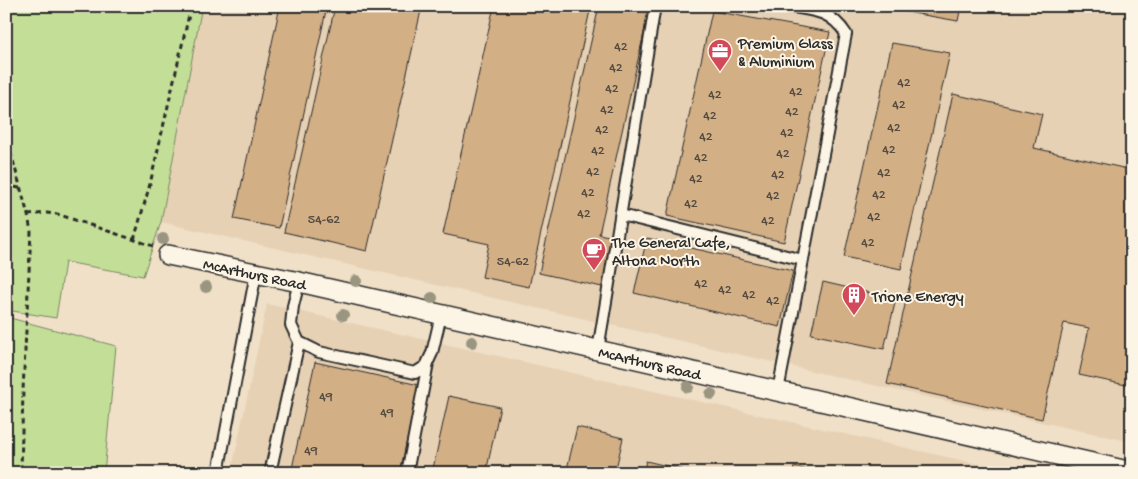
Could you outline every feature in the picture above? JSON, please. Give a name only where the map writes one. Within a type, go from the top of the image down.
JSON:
[{"type":"street","name":"McArthurs Road","points":[[168,255],[299,282],[1132,472]]},
{"type":"lane","points":[[598,350],[655,6]]},
{"type":"lane","points":[[778,391],[846,34],[838,22],[818,11],[786,6]]},
{"type":"lane","points":[[621,215],[803,260]]},
{"type":"lane","points":[[218,473],[256,273]]},
{"type":"lane","points":[[270,473],[299,342],[291,325],[293,306],[299,282]]},
{"type":"lane","points":[[407,473],[428,362],[441,315]]},
{"type":"lane","points":[[299,342],[319,352],[414,373],[426,366],[428,362]]},
{"type":"path","points":[[134,240],[150,184],[191,6]]},
{"type":"path","points":[[6,134],[31,232],[21,473]]},
{"type":"path","points":[[6,186],[20,188]]},
{"type":"path","points":[[28,215],[57,214],[164,249],[168,255]]},
{"type":"shaded area","points":[[202,6],[1132,6],[1132,442],[877,386],[161,222]]},
{"type":"shaded area","points":[[267,304],[1018,473],[231,473]]},
{"type":"green space","points":[[6,6],[202,6],[161,222],[143,276],[65,262],[56,318],[6,310]]},
{"type":"green space","points":[[6,317],[116,346],[104,473],[6,473]]},
{"type":"building","points":[[280,6],[327,6],[279,228],[234,219]]},
{"type":"building","points":[[335,6],[422,6],[367,251],[284,232]]},
{"type":"building","points":[[494,6],[591,6],[529,287],[482,277],[489,244],[443,234]]},
{"type":"building","points":[[599,6],[650,6],[599,234],[613,237],[602,287],[539,273]]},
{"type":"building","points":[[872,6],[961,6],[958,21]]},
{"type":"building","points":[[712,11],[830,32],[784,242],[667,216]]},
{"type":"building","points":[[892,43],[950,53],[901,269],[844,257]]},
{"type":"building","points":[[953,94],[1042,114],[1034,148],[1132,170],[1132,358],[1126,385],[1079,375],[1089,328],[1064,323],[1042,419],[887,384]]},
{"type":"building","points":[[647,238],[793,271],[780,327],[634,293]]},
{"type":"building","name":"Trione Energy","points":[[823,282],[896,299],[884,349],[811,334]]},
{"type":"building","points":[[315,362],[419,385],[400,473],[291,473]]},
{"type":"building","points":[[449,396],[500,407],[486,473],[432,473]]},
{"type":"building","points":[[577,427],[623,438],[615,473],[566,473]]},
{"type":"building","points":[[646,461],[698,473],[643,473]]},
{"type":"building","points":[[794,467],[814,471],[813,473],[793,473]]},
{"type":"place","name":"Premium Glass & Aluminium","points":[[720,72]]},
{"type":"place","name":"The General Cafe, Altona North","points":[[594,271]]},
{"type":"place","name":"Trione Energy","points":[[854,316]]}]
